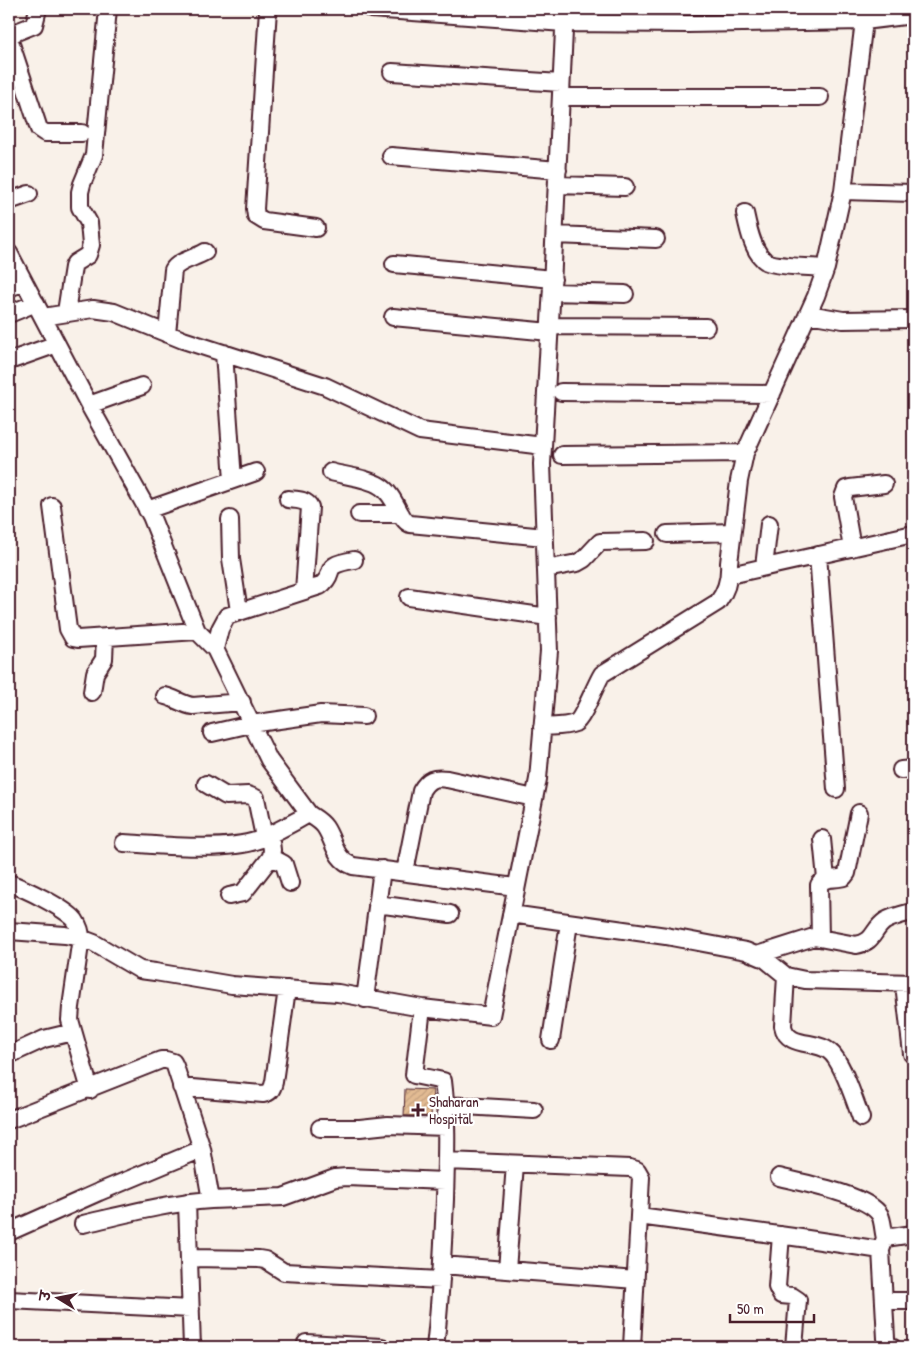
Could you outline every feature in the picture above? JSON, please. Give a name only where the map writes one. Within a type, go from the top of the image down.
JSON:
[{"type":"street","points":[[38,9],[34,25],[9,37],[39,129],[45,133],[82,133]]},
{"type":"street","points":[[66,312],[73,267],[75,263],[88,254],[91,245],[88,223],[80,206],[80,192],[94,155],[108,9]]},
{"type":"street","points":[[268,9],[256,216],[264,221],[316,228]]},
{"type":"street","points":[[371,9],[564,16],[688,24],[864,21],[913,15]]},
{"type":"street","points":[[9,931],[82,938],[140,970],[232,985],[338,993],[422,1008],[492,1016],[538,779],[549,651],[542,464],[555,235],[564,16]]},
{"type":"street","points":[[542,727],[576,722],[582,717],[602,674],[718,602],[725,591],[730,575],[732,532],[738,481],[745,453],[808,314],[826,268],[843,191],[864,21]]},
{"type":"street","points":[[392,72],[561,90],[820,97]]},
{"type":"street","points":[[391,156],[625,187]]},
{"type":"street","points":[[843,191],[913,193]]},
{"type":"street","points":[[9,201],[29,194]]},
{"type":"street","points":[[745,213],[749,233],[764,259],[774,264],[826,268]]},
{"type":"street","points":[[555,235],[656,239]]},
{"type":"street","points":[[167,334],[173,270],[180,262],[192,259],[205,252]]},
{"type":"street","points":[[9,253],[148,510],[197,631],[215,649],[269,760],[309,814],[319,820],[325,827],[339,857],[345,863],[353,866],[516,887]]},
{"type":"street","points":[[394,264],[625,294]]},
{"type":"street","points":[[9,288],[24,282]]},
{"type":"street","points":[[9,314],[39,310],[66,312],[93,309],[114,312],[167,334],[325,386],[420,430],[543,446]]},
{"type":"street","points":[[808,314],[844,320],[913,319]]},
{"type":"street","points":[[393,317],[550,329],[706,327]]},
{"type":"street","points":[[9,361],[57,344]]},
{"type":"street","points":[[224,353],[233,480]]},
{"type":"street","points":[[90,405],[142,386]]},
{"type":"street","points":[[561,392],[772,394]]},
{"type":"street","points":[[562,455],[745,453]]},
{"type":"street","points":[[148,510],[256,472]]},
{"type":"street","points":[[330,472],[379,485],[393,499],[403,520],[410,524],[545,537]]},
{"type":"street","points":[[852,548],[843,497],[844,492],[850,488],[884,484]]},
{"type":"street","points":[[288,499],[304,501],[310,507],[304,591]]},
{"type":"street","points":[[52,506],[70,634],[73,638],[197,631]]},
{"type":"street","points":[[359,514],[401,514]]},
{"type":"street","points":[[230,519],[231,559],[239,611]]},
{"type":"street","points":[[764,567],[769,524]]},
{"type":"street","points":[[667,534],[732,532]]},
{"type":"street","points":[[730,575],[913,534]]},
{"type":"street","points":[[546,569],[576,563],[584,559],[600,542],[646,541]]},
{"type":"street","points":[[818,555],[836,789]]},
{"type":"street","points":[[215,649],[223,621],[227,616],[320,586],[324,583],[334,564],[354,560]]},
{"type":"street","points":[[408,597],[548,617]]},
{"type":"street","points":[[92,692],[96,674],[104,659],[105,637]]},
{"type":"street","points":[[165,696],[193,706],[242,702]]},
{"type":"street","points":[[212,733],[251,724],[321,714],[364,716]]},
{"type":"street","points":[[405,872],[421,791],[430,779],[447,779],[534,798]]},
{"type":"street","points":[[206,784],[226,796],[248,795],[256,798],[272,850],[271,857],[243,893],[229,896]]},
{"type":"street","points":[[820,938],[819,885],[821,881],[826,879],[840,879],[844,877],[859,813]]},
{"type":"street","points":[[124,843],[236,845],[257,840],[309,814]]},
{"type":"street","points":[[822,838],[826,879]]},
{"type":"street","points":[[271,857],[284,864],[290,883]]},
{"type":"street","points":[[366,999],[382,869]]},
{"type":"street","points":[[9,883],[34,894],[73,918],[81,931],[82,938],[70,1020],[90,1090]]},
{"type":"street","points":[[377,904],[450,914]]},
{"type":"street","points":[[757,955],[804,940],[820,938],[846,944],[862,944],[868,942],[886,920],[908,913]]},
{"type":"street","points":[[511,914],[666,936],[746,951],[757,955],[786,976],[804,980],[909,983],[912,1054]]},
{"type":"street","points":[[551,1040],[569,923]]},
{"type":"street","points":[[786,976],[784,1033],[791,1039],[829,1051],[834,1057],[852,1093],[861,1118]]},
{"type":"street","points":[[182,1087],[269,1093],[273,1088],[287,989]]},
{"type":"street","points":[[422,1008],[414,1075],[443,1081],[446,1105],[447,1162],[436,1347]]},
{"type":"street","points":[[9,1054],[44,1038],[72,1032]]},
{"type":"street","points":[[9,1120],[90,1090],[161,1060],[173,1062],[202,1149],[211,1200]]},
{"type":"street","points":[[446,1105],[534,1110]]},
{"type":"street","points":[[320,1128],[388,1125],[446,1127]]},
{"type":"street","points":[[9,1232],[202,1149]]},
{"type":"street","points":[[447,1162],[630,1168],[637,1170],[641,1177],[632,1347]]},
{"type":"street","points":[[507,1270],[515,1164]]},
{"type":"street","points":[[83,1224],[136,1211],[187,1202],[283,1196],[315,1184],[347,1177],[445,1182]]},
{"type":"street","points":[[779,1177],[844,1194],[866,1203],[881,1216],[886,1338],[887,1345],[892,1347]]},
{"type":"street","points":[[187,1202],[192,1347]]},
{"type":"street","points":[[639,1216],[781,1235],[883,1244],[913,1234]]},
{"type":"street","points":[[781,1235],[777,1287],[781,1295],[792,1296],[798,1300],[794,1347]]},
{"type":"street","points":[[189,1258],[265,1260],[284,1272],[441,1273],[507,1270],[636,1280]]},
{"type":"street","points":[[9,1300],[191,1308]]},
{"type":"street","points":[[884,1301],[913,1301]]},
{"type":"street","points":[[306,1343],[382,1347]]},
{"type":"building","points":[[405,1089],[433,1090],[431,1116],[404,1116]]},
{"type":"place","name":"Shaharan Hospital","points":[[418,1110]]}]
